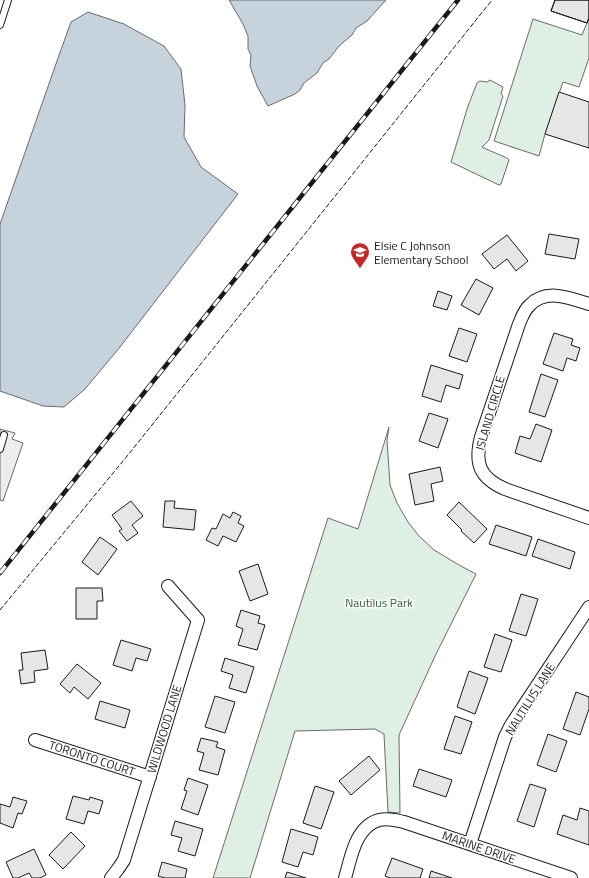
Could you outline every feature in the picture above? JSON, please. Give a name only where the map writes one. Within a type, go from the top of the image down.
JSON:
[{"type":"street","name":"ISLAND CIRCLE","points":[[589,304],[571,298],[552,295],[540,298],[529,305],[519,324],[480,438],[478,459],[480,468],[495,485],[589,518]]},
{"type":"street","name":"WILDWOOD LANE","points":[[111,878],[124,860],[198,620],[168,586]]},
{"type":"street","name":"NAUTILUS LANE","points":[[470,844],[505,737],[511,725],[589,607]]},
{"type":"street","name":"TORONTO COURT","points":[[35,740],[150,777]]},
{"type":"street","name":"MARINE DRIVE","points":[[345,878],[358,837],[372,824],[386,819],[404,822],[571,878]]},
{"type":"lane","points":[[0,25],[8,0]]},
{"type":"lane","points":[[0,449],[4,435]]},
{"type":"green space","points":[[589,18],[589,58],[579,87],[563,82],[539,156],[494,141],[533,19],[582,35]]},
{"type":"green space","points":[[490,80],[503,87],[501,94],[503,96],[489,140],[482,147],[509,160],[501,184],[499,185],[451,162],[468,106],[477,83],[480,81],[487,82]]},
{"type":"green space","name":"Nautilus Park","points":[[389,427],[387,440],[390,485],[397,503],[408,522],[419,536],[434,550],[476,574],[436,654],[399,735],[400,813],[388,812],[384,734],[375,729],[295,731],[250,878],[213,878],[328,518],[358,529]]},
{"type":"shaded area","points":[[229,0],[386,0],[367,21],[356,28],[352,35],[339,46],[329,59],[323,63],[317,73],[304,83],[300,90],[295,94],[268,106],[257,86],[250,66],[251,55],[248,49],[248,36]]},
{"type":"shaded area","points":[[88,12],[124,24],[164,46],[181,69],[185,105],[184,137],[201,167],[238,194],[120,347],[85,389],[64,407],[43,406],[0,391],[0,224],[71,22]]},
{"type":"shaded area","points":[[0,429],[15,433],[12,439],[23,443],[3,501],[0,500]]},
{"type":"building","points":[[555,0],[589,0],[589,18],[587,23],[551,11]]},
{"type":"building","points":[[555,0],[589,0],[589,18],[587,23],[551,11]]},
{"type":"building","points":[[559,92],[589,102],[589,148],[545,134]]},
{"type":"building","points":[[549,234],[579,239],[575,259],[545,254]]},
{"type":"building","points":[[507,235],[528,261],[516,271],[507,259],[494,269],[482,254]]},
{"type":"building","points":[[476,279],[493,288],[479,315],[461,305]]},
{"type":"building","points":[[438,291],[452,296],[447,310],[433,306]]},
{"type":"building","points":[[459,328],[477,334],[467,362],[449,356]]},
{"type":"building","points":[[554,333],[573,339],[571,345],[580,348],[576,361],[567,358],[563,371],[543,364]]},
{"type":"building","points":[[431,365],[463,375],[459,389],[446,385],[441,402],[422,396]]},
{"type":"building","points":[[541,374],[558,380],[545,417],[529,412]]},
{"type":"building","points":[[429,413],[448,419],[438,448],[419,441]]},
{"type":"building","points":[[536,424],[552,430],[541,462],[515,453],[520,436],[530,439]]},
{"type":"building","points":[[440,467],[443,481],[431,484],[434,501],[415,505],[409,474]]},
{"type":"building","points":[[131,501],[143,516],[132,525],[138,533],[127,541],[119,531],[122,529],[112,515]]},
{"type":"building","points":[[165,501],[175,501],[174,508],[196,510],[194,530],[163,527]]},
{"type":"building","points":[[459,502],[487,529],[474,543],[447,515]]},
{"type":"building","points":[[233,512],[241,516],[238,523],[244,526],[236,542],[223,536],[218,546],[206,540],[212,528],[216,529],[223,514],[230,518]]},
{"type":"building","points":[[496,525],[532,537],[526,556],[489,544]]},
{"type":"building","points":[[100,537],[117,549],[98,575],[82,562]]},
{"type":"building","points":[[538,539],[575,552],[570,569],[532,556]]},
{"type":"building","points":[[258,564],[268,594],[250,601],[239,571]]},
{"type":"building","points":[[76,588],[102,588],[103,601],[97,601],[97,619],[76,619]]},
{"type":"building","points":[[521,594],[538,599],[526,636],[509,631]]},
{"type":"building","points":[[241,610],[260,616],[258,623],[265,625],[257,650],[238,645],[243,629],[236,626]]},
{"type":"building","points":[[495,634],[512,640],[501,672],[484,667]]},
{"type":"building","points":[[121,640],[151,649],[147,661],[136,658],[132,671],[113,665]]},
{"type":"building","points":[[45,650],[48,669],[34,671],[35,682],[21,684],[19,670],[23,670],[21,653]]},
{"type":"building","points":[[225,658],[254,667],[246,693],[229,688],[233,675],[221,671]]},
{"type":"building","points":[[77,664],[101,683],[88,699],[74,687],[70,693],[60,684]]},
{"type":"building","points":[[469,671],[488,678],[475,714],[457,707]]},
{"type":"building","points":[[576,692],[589,697],[589,709],[580,735],[563,729]]},
{"type":"building","points":[[215,696],[235,702],[225,733],[205,727]]},
{"type":"building","points":[[100,701],[130,710],[125,728],[95,719]]},
{"type":"building","points":[[455,716],[472,722],[461,754],[444,749]]},
{"type":"building","points":[[548,734],[567,741],[556,772],[537,765]]},
{"type":"building","points":[[201,738],[218,742],[216,747],[225,750],[218,775],[199,770],[204,753],[197,751]]},
{"type":"building","points":[[369,756],[380,770],[351,795],[339,781]]},
{"type":"building","points":[[419,769],[452,780],[446,797],[413,786]]},
{"type":"building","points":[[188,778],[208,785],[198,815],[181,809],[187,791],[184,790]]},
{"type":"building","points":[[530,784],[546,789],[534,827],[517,821]]},
{"type":"building","points":[[315,786],[334,792],[321,829],[303,823]]},
{"type":"building","points":[[73,796],[89,800],[90,797],[103,801],[99,814],[88,811],[84,824],[66,819]]},
{"type":"building","points":[[13,797],[27,801],[22,814],[18,813],[13,828],[0,823],[0,804],[10,807]]},
{"type":"building","points":[[580,808],[589,811],[589,845],[557,834],[563,815],[577,820]]},
{"type":"building","points":[[175,821],[203,829],[195,856],[178,851],[182,838],[171,835]]},
{"type":"building","points":[[291,829],[318,837],[313,855],[303,852],[298,867],[282,862]]},
{"type":"building","points":[[71,832],[85,846],[63,869],[49,855]]},
{"type":"building","points":[[34,849],[46,875],[40,878],[32,878],[29,873],[18,878],[13,878],[6,862]]},
{"type":"building","points":[[392,858],[423,869],[420,878],[390,878],[385,876]]},
{"type":"building","points":[[162,862],[187,869],[185,878],[165,878],[158,876]]},
{"type":"building","points":[[431,871],[452,878],[429,878]]},
{"type":"building","points":[[287,872],[306,878],[285,878]]},
{"type":"railway","points":[[0,573],[458,0]]},
{"type":"fence","points":[[0,610],[128,455],[492,0]]},
{"type":"place","name":"Elsie C Johnson Elementary School","points":[[360,269]]}]
